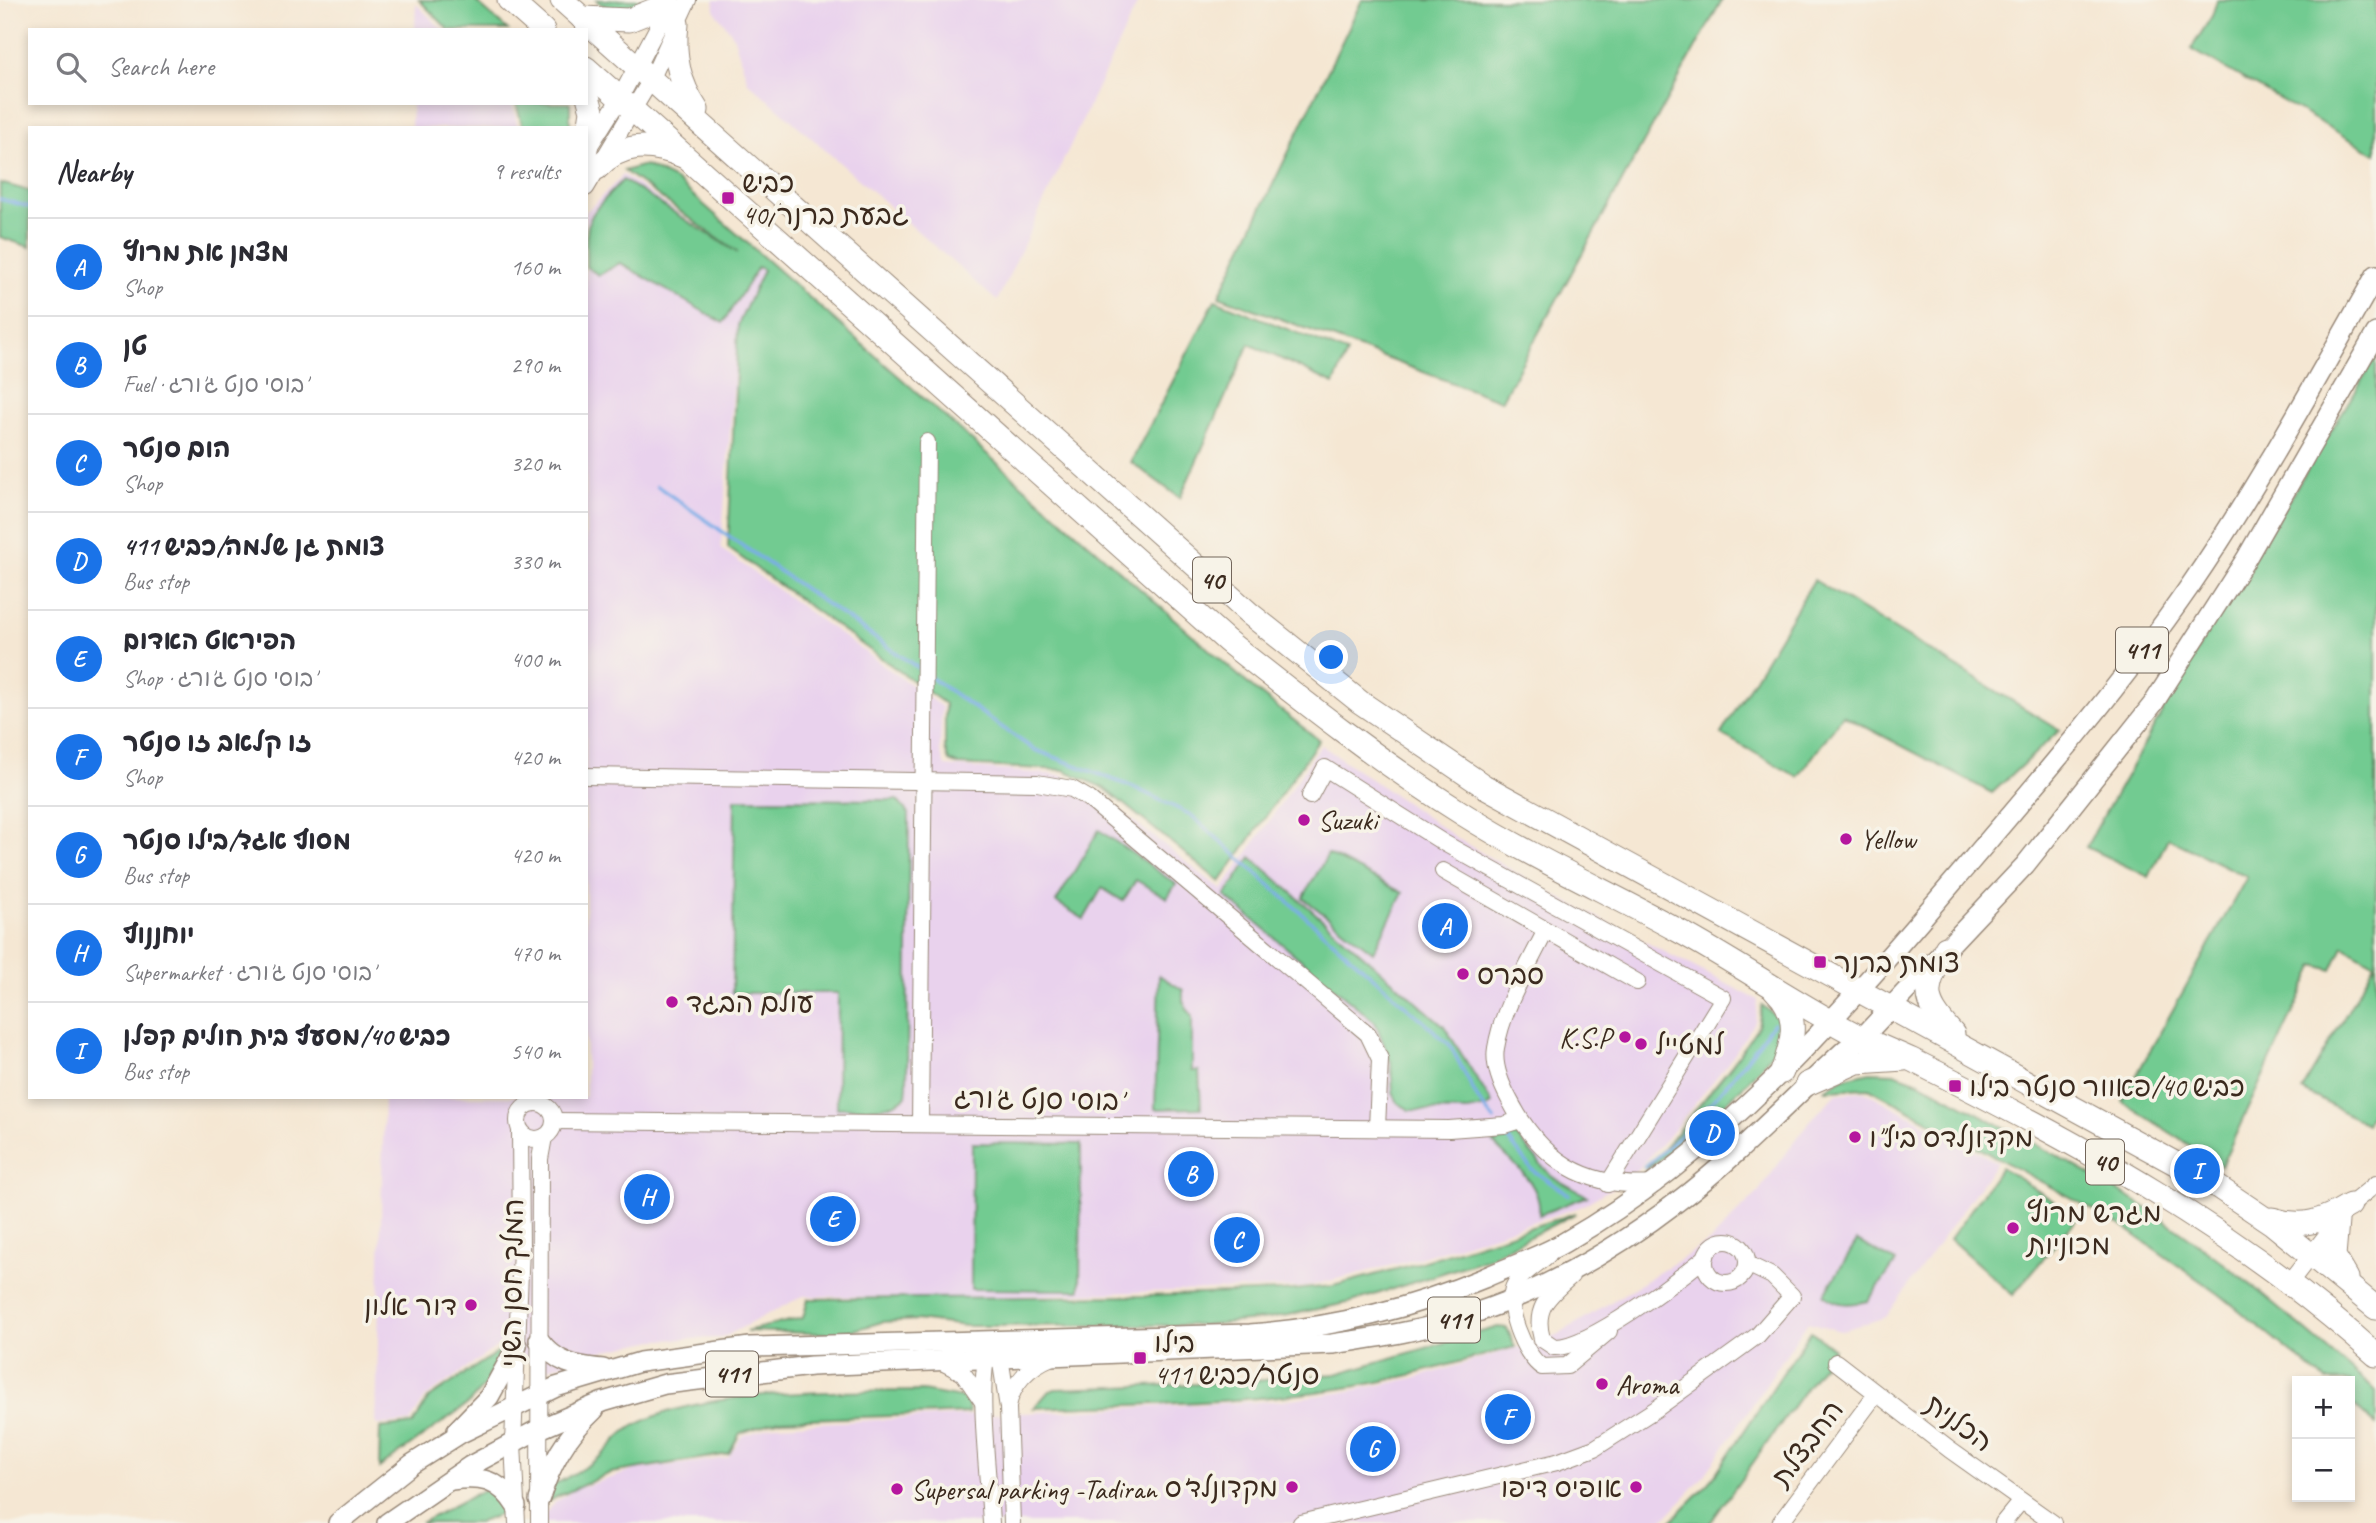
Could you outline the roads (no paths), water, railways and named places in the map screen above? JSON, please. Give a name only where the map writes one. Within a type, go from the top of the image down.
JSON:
[{"type":"highway","points":[[509,0],[541,28]]},
{"type":"highway","name":"40","points":[[562,0],[1250,614],[1360,702],[1484,786],[2171,1160],[2260,1215],[2368,1301]]},
{"type":"highway","points":[[582,18],[629,20],[677,7],[675,48],[679,73],[693,104],[713,132]]},
{"type":"highway","name":"40","points":[[588,70],[1227,641],[1339,730],[1466,816],[1765,981],[1862,1038],[1910,1059],[2124,1172],[2232,1238],[2290,1282],[2376,1355]]},
{"type":"highway","points":[[588,96],[592,111],[589,164],[634,146],[670,151],[692,160]]},
{"type":"highway","points":[[1946,948],[1932,974],[1927,999],[1932,1011],[1969,1052]]},
{"type":"highway","points":[[1765,981],[1784,999],[1793,1021],[1791,1047],[1782,1072]]},
{"type":"highway","points":[[1807,1084],[1857,1062],[1910,1059]]},
{"type":"highway","points":[[2260,1215],[2297,1226],[2344,1213]]},
{"type":"highway","points":[[2344,1213],[2334,1256],[2338,1268],[2368,1301]]},
{"type":"main road","name":"411","points":[[387,1523],[447,1481],[537,1430],[603,1402],[664,1384],[728,1374],[811,1366],[934,1360],[992,1352],[1325,1327],[1388,1314],[1561,1245],[1655,1184],[1721,1130],[1782,1072],[1830,1019],[1860,991],[2070,744],[2187,590],[2249,496],[2376,275]]},
{"type":"main road","name":"411","points":[[338,1523],[412,1464],[442,1444],[537,1395],[611,1370],[673,1355],[730,1348],[992,1352],[1052,1356],[1332,1344],[1412,1331],[1510,1301],[1586,1262],[1678,1202],[1807,1084],[1862,1038],[2040,848],[2153,704],[2246,559],[2376,333]]},
{"type":"main road","points":[[539,1340],[565,1364],[611,1370]]},
{"type":"main road","points":[[442,1444],[489,1397],[517,1346]]},
{"type":"main road","points":[[539,1500],[552,1464],[566,1438],[603,1402]]},
{"type":"main road","points":[[447,1481],[477,1478],[492,1481],[503,1488],[516,1514]]},
{"type":"street","points":[[589,164],[645,72],[677,7]]},
{"type":"street","points":[[920,1124],[927,442]]},
{"type":"street","points":[[1310,796],[1325,768],[1444,843],[1723,998],[1608,1184]]},
{"type":"street","points":[[588,776],[1055,785],[1090,799],[1368,1034],[1380,1059],[1377,1128]]},
{"type":"street","points":[[1443,870],[1637,982]]},
{"type":"street","points":[[1546,930],[1508,1007],[1496,1049],[1499,1075],[1517,1121],[1553,1157],[1574,1170],[1608,1184],[1655,1184]]},
{"type":"street","points":[[544,1101],[554,1121],[553,1128],[544,1137],[532,1139],[520,1131],[518,1118],[521,1104],[544,1101]]},
{"type":"street","name":"בוסי סנט ג'ורג'","points":[[554,1121],[1377,1128],[1479,1128],[1517,1121]]},
{"type":"street","name":"המלך חסן השני","points":[[516,1514],[513,1443],[521,1248],[520,1131]]},
{"type":"street","name":"המלך חסן השני","points":[[539,1523],[537,1395],[540,1159],[544,1137]]},
{"type":"street","points":[[2290,1282],[2310,1253],[2344,1213],[2376,1184]]},
{"type":"street","points":[[1586,1262],[1544,1301],[1538,1315],[1542,1339],[1554,1347],[1562,1348],[1625,1315],[1706,1257],[1714,1245],[1734,1242],[1745,1251],[1747,1264],[1736,1280],[1724,1283],[1702,1275],[1671,1284]]},
{"type":"street","points":[[1561,1245],[1517,1282],[1510,1301],[1528,1355],[1542,1367],[1553,1369],[1567,1366],[1587,1352],[1625,1315]]},
{"type":"street","points":[[1706,1257],[1712,1277]]},
{"type":"street","points":[[1301,1523],[1557,1462],[1612,1439],[1751,1340],[1792,1296],[1772,1276],[1747,1264]]},
{"type":"street","points":[[991,1523],[985,1406],[992,1352]]},
{"type":"street","points":[[992,1352],[1008,1408],[1012,1523]]},
{"type":"street","points":[[1008,1408],[1012,1392],[1022,1377],[1052,1356]]},
{"type":"street","points":[[934,1360],[955,1366],[963,1373],[985,1406]]},
{"type":"street","name":"הכלנית","points":[[1836,1362],[2053,1523]]},
{"type":"street","name":"החבצלת","points":[[1780,1523],[1876,1394]]},
{"type":"street","points":[[2003,1523],[2021,1500]]},
{"type":"waterway","points":[[0,199],[28,206]]},
{"type":"waterway","points":[[657,486],[918,668]]},
{"type":"waterway","points":[[930,677],[1033,749],[1135,788],[1191,815],[1450,1045],[1479,1101],[1494,1120]]},
{"type":"waterway","points":[[1644,1167],[1679,1137],[1713,1100],[1773,1023]]},
{"type":"waterway","points":[[1503,1132],[1531,1169],[1569,1195]]},
{"type":"place","name":"כביש 40/גבעת ברנר","points":[[728,198]]},
{"type":"place","name":"Suzuki","points":[[1304,820]]},
{"type":"place","name":"Yellow","points":[[1846,839]]},
{"type":"place","name":"מצמן את מרוץ","points":[[1445,926]]},
{"type":"place","name":"צומת ברנר","points":[[1820,962]]},
{"type":"place","name":"סברס","points":[[1463,974]]},
{"type":"place","name":"עולם הבגד","points":[[672,1002]]},
{"type":"place","name":"K.S.P","points":[[1625,1037]]},
{"type":"place","name":"למטייל","points":[[1641,1044]]},
{"type":"place","name":"כביש 40/פאוור סנטר בילו","points":[[1955,1086]]},
{"type":"place","name":"צומת גן שלמה/כביש 411","points":[[1712,1133]]},
{"type":"place","name":"מקדונלדס ביל\"ו","points":[[1855,1137]]},
{"type":"place","name":"כביש 40/מסעף בית חולים קפלן","points":[[2197,1171]]},
{"type":"place","name":"טן","points":[[1191,1174]]},
{"type":"place","name":"יוחננוף","points":[[647,1197]]},
{"type":"place","name":"הפיראט האדום","points":[[833,1219]]},
{"type":"place","name":"מגרש מרוץ מכוניות","points":[[2013,1228]]},
{"type":"place","name":"הום סנטר","points":[[1237,1240]]},
{"type":"place","name":"דור אלון","points":[[471,1305]]},
{"type":"place","name":"בילו סנטר/כביש 411","points":[[1140,1358]]},
{"type":"place","name":"Aroma","points":[[1602,1384]]},
{"type":"place","name":"זו קלאב זו סנטר","points":[[1508,1417]]},
{"type":"place","name":"מסוף אגד/בילו סנטר","points":[[1373,1449]]},
{"type":"place","name":"מקדונלד'ס","points":[[1292,1487]]},
{"type":"place","name":"אופיס דיפו","points":[[1636,1487]]},
{"type":"place","name":"Supersal parking -Tadiran","points":[[897,1489]]}]
